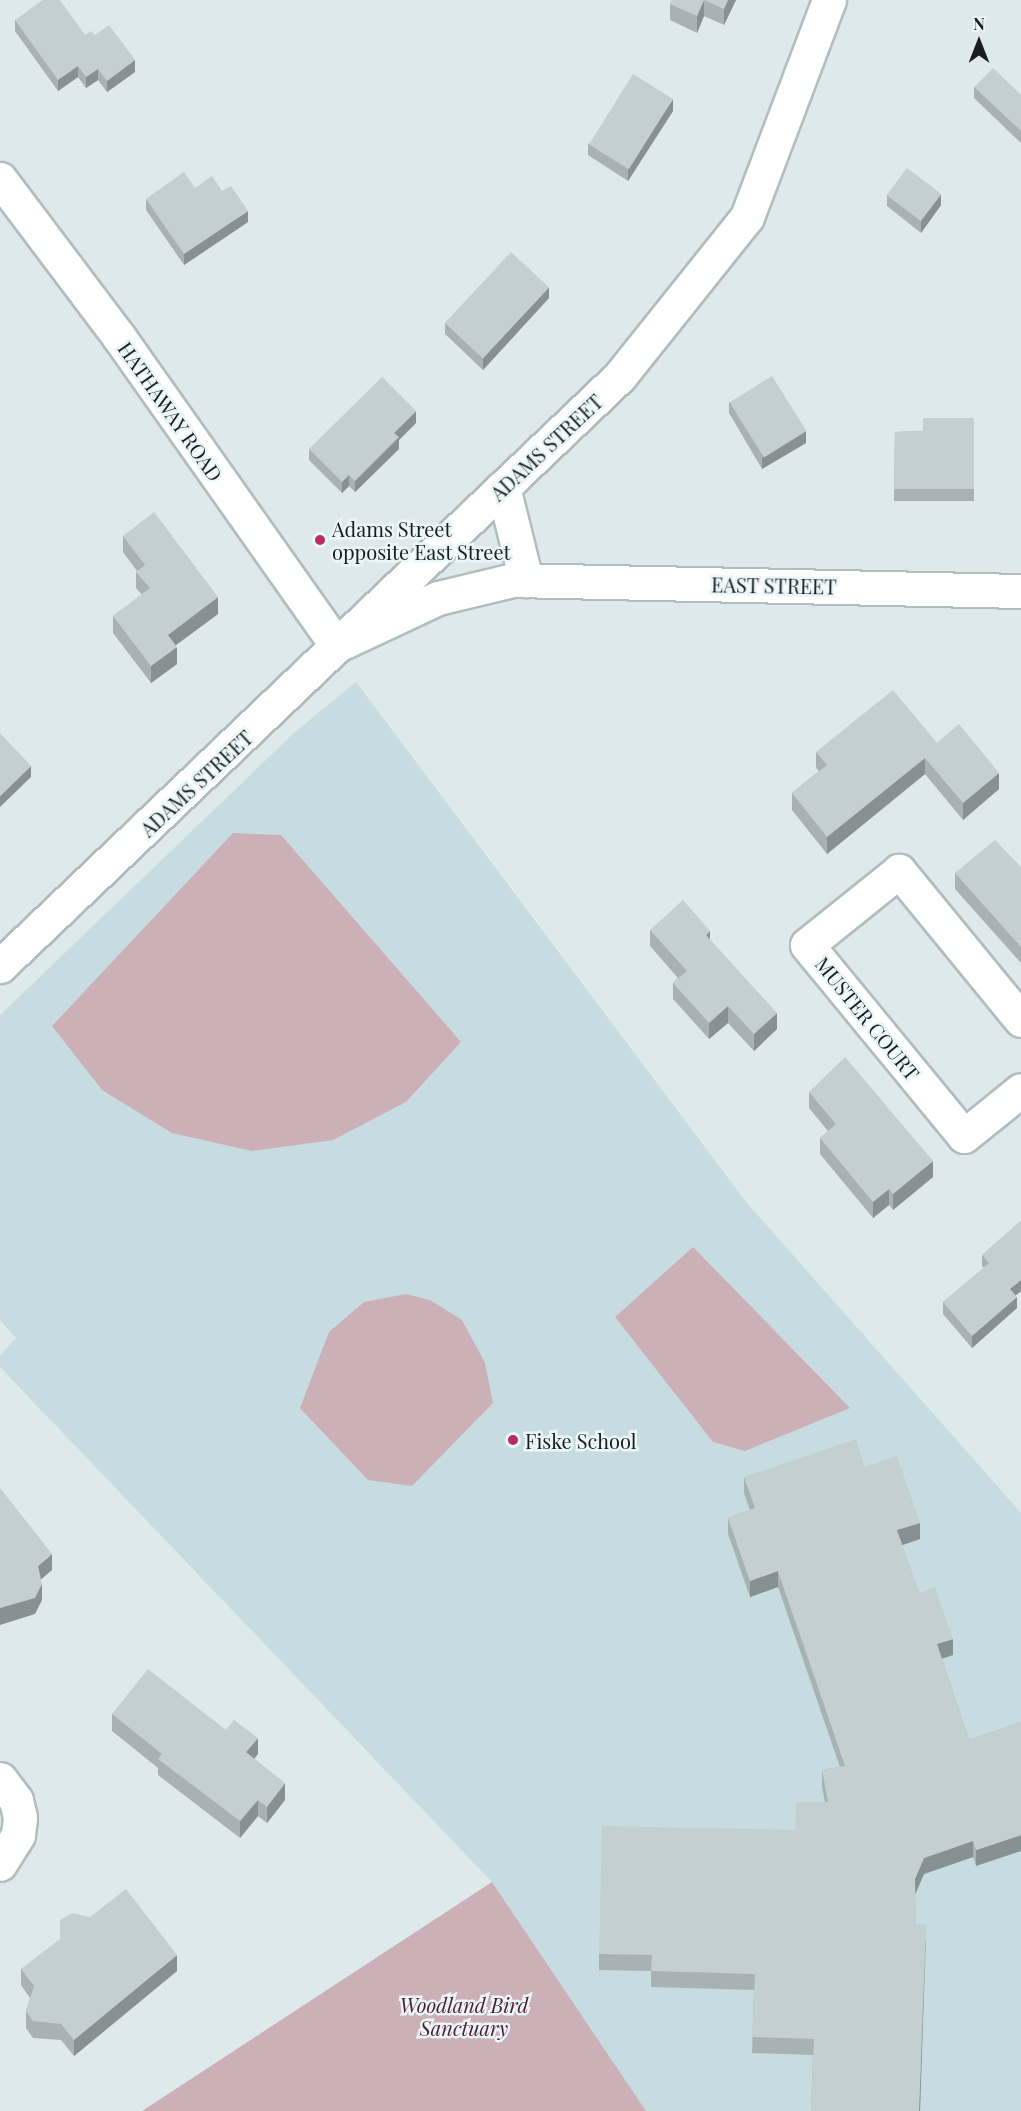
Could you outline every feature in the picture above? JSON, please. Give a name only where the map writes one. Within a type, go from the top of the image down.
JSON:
[{"type":"street","name":"ADAMS STREET","points":[[0,966],[614,382],[747,216],[829,0]]},
{"type":"street","name":"HATHAWAY ROAD","points":[[0,179],[119,337],[337,646]]},
{"type":"street","points":[[503,487],[526,580]]},
{"type":"street","name":"EAST STREET","points":[[337,646],[438,598],[526,580],[1021,591]]},
{"type":"street","name":"MUSTER COURT","points":[[1021,1020],[899,871],[807,945],[963,1136],[1021,1089]]},
{"type":"street","points":[[0,1779],[16,1800],[20,1818],[18,1835],[0,1864]]},
{"type":"shaded area","name":"Fiske School","points":[[356,682],[746,1202],[1021,1513],[1021,2111],[646,2111],[492,1882],[0,1367],[0,1356],[16,1338],[0,1320],[0,1015],[294,733]]},
{"type":"green space","points":[[233,833],[281,835],[461,1042],[406,1102],[333,1140],[252,1151],[172,1133],[102,1090],[52,1026]]},
{"type":"green space","points":[[693,1247],[850,1408],[745,1451],[713,1442],[615,1317]]},
{"type":"green space","points":[[406,1294],[430,1300],[462,1320],[485,1363],[493,1403],[412,1486],[368,1480],[300,1408],[329,1332],[364,1302]]},
{"type":"green space","name":"Woodland Bird Sanctuary","points":[[492,1882],[646,2111],[142,2111]]},
{"type":"building","points":[[43,0],[60,0],[85,35],[91,31],[95,35],[109,25],[135,60],[107,81],[98,69],[86,77],[78,66],[58,80],[15,20]]},
{"type":"building","points":[[672,0],[704,0],[697,16],[670,4]]},
{"type":"building","points":[[704,0],[728,0],[724,9]]},
{"type":"building","points":[[993,68],[1021,95],[1021,131],[974,87]]},
{"type":"building","points":[[633,74],[673,99],[629,169],[589,144]]},
{"type":"building","points":[[907,168],[941,194],[921,221],[887,195]]},
{"type":"building","points":[[184,172],[195,188],[212,176],[222,191],[231,186],[248,211],[184,254],[146,199]]},
{"type":"building","points":[[511,252],[549,287],[483,358],[445,323]]},
{"type":"building","points":[[772,376],[806,431],[764,458],[730,402]]},
{"type":"building","points":[[382,377],[416,411],[394,433],[399,437],[355,481],[349,475],[342,482],[309,449]]},
{"type":"building","points":[[923,418],[974,418],[974,489],[894,489],[895,432],[923,431]]},
{"type":"building","points":[[154,512],[218,597],[168,635],[177,647],[151,666],[113,616],[150,588],[136,572],[145,565],[123,536]]},
{"type":"building","points":[[893,690],[937,743],[959,724],[999,773],[963,803],[925,758],[827,837],[792,793],[827,765],[816,752]]},
{"type":"building","points":[[0,733],[31,766],[0,796]]},
{"type":"building","points":[[995,840],[1021,867],[1021,947],[955,873]]},
{"type":"building","points":[[683,900],[710,931],[706,935],[777,1013],[754,1034],[728,1006],[709,1023],[673,983],[687,971],[650,930]]},
{"type":"building","points":[[845,1057],[933,1161],[893,1194],[889,1189],[873,1202],[820,1138],[836,1124],[809,1092]]},
{"type":"building","points":[[1021,1221],[1021,1280],[1010,1289],[1017,1297],[972,1336],[943,1302],[989,1263],[982,1255]]},
{"type":"building","points":[[856,1439],[865,1467],[897,1456],[920,1523],[897,1530],[919,1593],[935,1587],[953,1639],[937,1644],[969,1740],[1021,1722],[1021,1835],[976,1850],[973,1841],[924,1858],[915,1879],[916,1924],[926,1924],[919,2111],[811,2111],[814,2039],[752,2037],[755,1974],[651,1971],[652,1955],[599,1954],[602,1826],[795,1830],[796,1802],[828,1802],[822,1770],[845,1766],[778,1571],[750,1581],[728,1518],[755,1508],[744,1477]]},
{"type":"building","points":[[0,1488],[52,1554],[38,1566],[42,1584],[35,1598],[0,1608]]},
{"type":"building","points":[[148,1669],[226,1730],[234,1720],[258,1738],[246,1752],[285,1783],[267,1807],[258,1800],[240,1821],[158,1759],[162,1754],[112,1714]]},
{"type":"building","points":[[126,1889],[177,1955],[74,2040],[61,2024],[33,2021],[26,2011],[34,1986],[21,1969],[60,1939],[60,1920],[72,1913],[90,1917]]},
{"type":"place","name":"Adams Street opposite East Street","points":[[320,540]]},
{"type":"place","name":"Fiske School","points":[[513,1440]]}]
